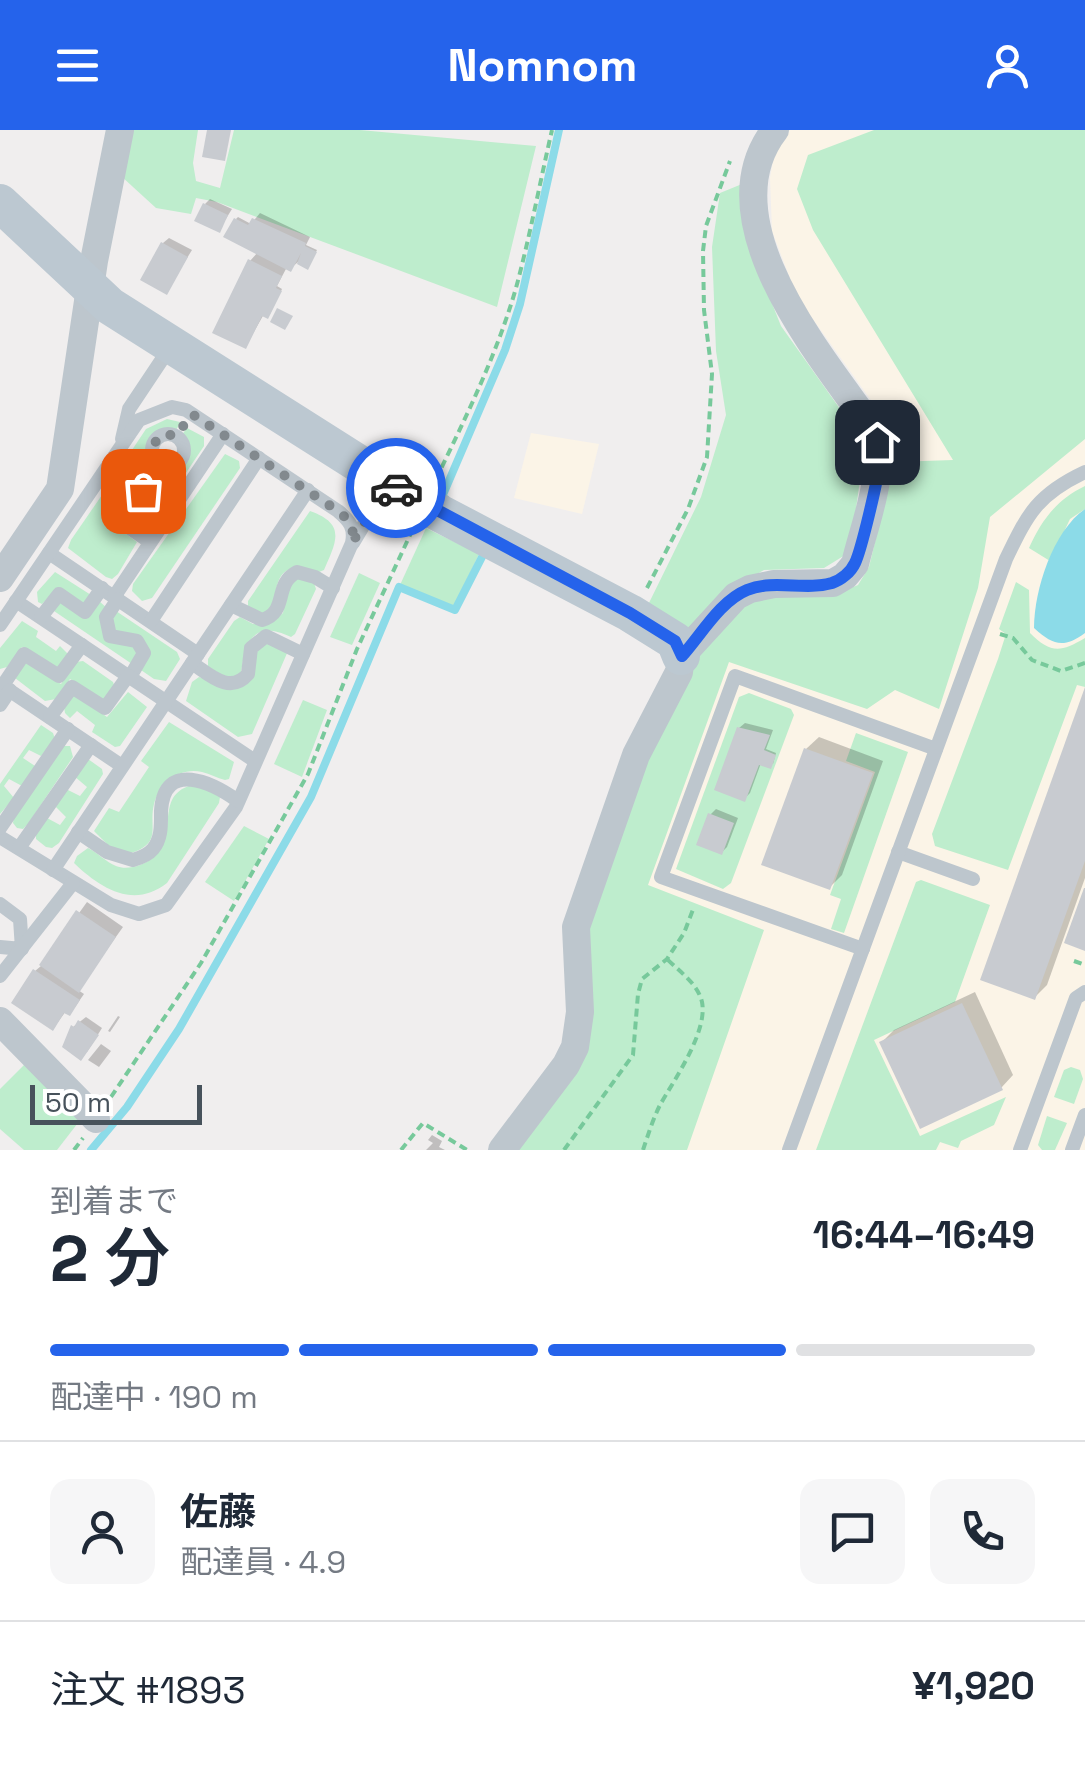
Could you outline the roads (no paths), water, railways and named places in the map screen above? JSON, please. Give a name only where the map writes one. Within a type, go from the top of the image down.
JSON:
[{"type":"street","points":[[8,590],[60,489],[90,290],[120,130]]},
{"type":"street","points":[[502,1150],[566,1066],[575,1047],[580,1012],[576,927],[636,756],[679,672],[682,656],[736,596],[774,584],[833,583],[855,564],[879,464],[877,442],[872,428],[788,310],[765,257],[754,198],[763,147],[775,130]]},
{"type":"street","points":[[0,203],[90,290],[172,345],[388,484],[630,613],[675,641],[682,656]]},
{"type":"street","points":[[0,1021],[96,1119]]},
{"type":"lane","points":[[118,451],[129,409],[172,345]]},
{"type":"lane","points":[[0,625],[8,590],[49,552],[139,420],[172,407],[192,414],[308,490],[350,522],[352,543]]},
{"type":"lane","points":[[176,436],[192,414]]},
{"type":"lane","points":[[40,617],[58,594],[85,612],[111,595],[223,434]]},
{"type":"lane","points":[[138,467],[136,483],[143,491],[153,492],[166,482],[166,472],[153,455],[153,444],[160,436],[176,436]]},
{"type":"lane","points":[[138,467],[150,460],[174,465],[182,458],[184,448],[176,436]]},
{"type":"lane","points":[[118,451],[138,467]]},
{"type":"lane","points":[[150,622],[259,458]]},
{"type":"lane","points":[[789,1150],[1006,558],[1032,508],[1062,483],[1085,472]]},
{"type":"lane","points":[[0,837],[73,883],[126,910],[139,914],[166,905],[238,801],[352,543],[388,484]]},
{"type":"lane","points":[[53,870],[308,490]]},
{"type":"lane","points":[[121,522],[150,542]]},
{"type":"lane","points":[[49,552],[150,622],[226,684],[244,680],[252,648],[266,636],[303,654]]},
{"type":"lane","points":[[231,604],[262,620],[270,618],[280,605],[281,586],[297,572],[332,588]]},
{"type":"lane","points":[[8,590],[40,617],[255,760]]},
{"type":"lane","points":[[50,717],[72,686],[105,708],[144,653],[136,641],[110,636],[106,617],[111,595]]},
{"type":"lane","points":[[0,704],[4,686],[24,654],[59,676],[82,645]]},
{"type":"lane","points":[[863,950],[661,877],[735,676],[936,749]]},
{"type":"lane","points":[[4,686],[122,766]]},
{"type":"lane","points":[[0,828],[68,729]]},
{"type":"lane","points":[[19,848],[91,745]]},
{"type":"lane","points":[[78,832],[107,852],[133,860],[154,848],[160,836],[165,794],[172,786],[186,779],[199,779],[238,801]]},
{"type":"lane","points":[[898,852],[973,878]]},
{"type":"lane","points":[[0,976],[73,883]]},
{"type":"lane","points":[[0,904],[20,919],[22,948]]},
{"type":"lane","points":[[0,947],[22,948]]},
{"type":"lane","points":[[1020,1150],[1076,998],[1085,992]]},
{"type":"lane","points":[[1072,1150],[1085,1115]]},
{"type":"water","points":[[1085,509],[1085,633],[1058,643],[1034,628],[1037,596],[1055,546]]},
{"type":"waterway","points":[[446,499],[442,497],[505,350],[520,304],[559,130]]},
{"type":"waterway","points":[[91,1150],[127,1107],[179,1029],[311,797],[399,587],[455,610],[482,557]]}]
